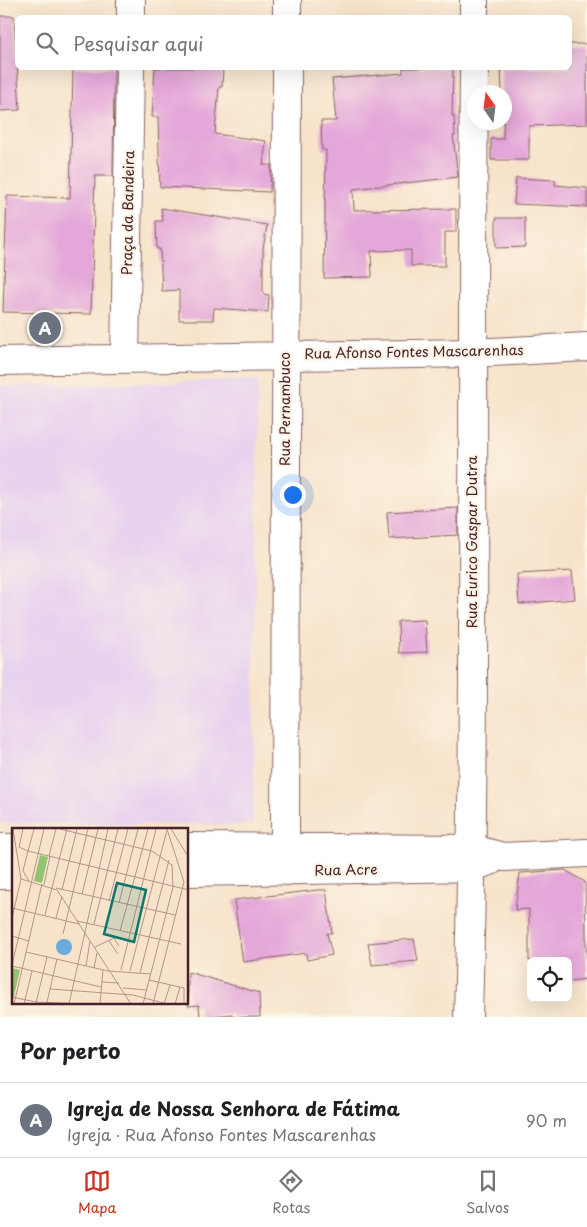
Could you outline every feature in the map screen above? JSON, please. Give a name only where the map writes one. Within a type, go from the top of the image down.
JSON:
[{"type":"street","points":[[131,0],[131,15]]},
{"type":"street","points":[[287,15],[288,0]]},
{"type":"street","points":[[474,0],[474,15]]},
{"type":"street","name":"Praça da Bandeira","points":[[125,358],[130,70]]},
{"type":"street","name":"Rua Pernambuco","points":[[286,859],[285,355],[287,70]]},
{"type":"street","name":"Rua Eurico Gaspar Dutra","points":[[468,1017],[472,858],[474,70]]},
{"type":"street","name":"Rua Afonso Fontes Mascarenhas","points":[[0,361],[472,352],[587,347]]},
{"type":"street","name":"Rua Acre","points":[[189,847],[286,859]]},
{"type":"street","name":"Rua Acre","points":[[189,872],[286,859],[472,858],[587,853]]},
{"type":"shaded area","points":[[258,380],[253,825],[0,823],[0,386]]},
{"type":"building","points":[[0,16],[14,16],[15,70],[17,70],[20,110],[0,111]]},
{"type":"building","points":[[572,44],[587,44],[587,124],[529,126],[529,160],[491,160],[491,139],[503,139],[503,130],[512,130],[512,85],[502,85],[501,70],[572,70]]},
{"type":"building","points":[[73,70],[114,70],[113,176],[95,176],[91,314],[3,312],[7,196],[70,198]]},
{"type":"building","points":[[155,70],[223,70],[222,87],[219,87],[215,134],[266,141],[263,165],[271,165],[270,192],[160,187],[158,117],[152,117]]},
{"type":"building","points":[[403,70],[453,70],[452,116],[454,116],[455,136],[453,136],[458,177],[353,189],[354,210],[456,209],[456,232],[445,232],[445,266],[411,266],[411,250],[371,251],[372,277],[324,278],[326,150],[322,150],[321,121],[336,121],[332,79],[403,73]]},
{"type":"building","points":[[516,178],[555,180],[555,185],[587,188],[587,207],[514,204]]},
{"type":"building","points":[[161,208],[267,225],[263,249],[263,294],[269,295],[268,312],[214,308],[213,320],[179,320],[179,290],[162,291],[160,249],[157,249],[156,221],[163,221]]},
{"type":"building","points":[[496,218],[525,218],[525,247],[496,248]]},
{"type":"building","points":[[458,508],[458,535],[389,539],[387,512]]},
{"type":"building","points":[[572,571],[575,599],[519,604],[517,574]]},
{"type":"building","points":[[425,620],[427,652],[399,653],[398,621]]},
{"type":"building","points":[[565,870],[585,882],[587,979],[572,981],[572,957],[529,957],[529,909],[515,910],[520,873]]},
{"type":"building","points":[[326,890],[332,933],[327,933],[332,955],[307,960],[306,953],[243,962],[234,900]]},
{"type":"building","points":[[414,939],[418,961],[372,965],[368,943]]},
{"type":"building","points":[[189,972],[259,993],[260,1017],[232,1017],[232,1014],[200,1017],[199,1005],[188,1006]]},
{"type":"place","name":"Igreja de Nossa Senhora de Fátima","points":[[45,328]]}]
